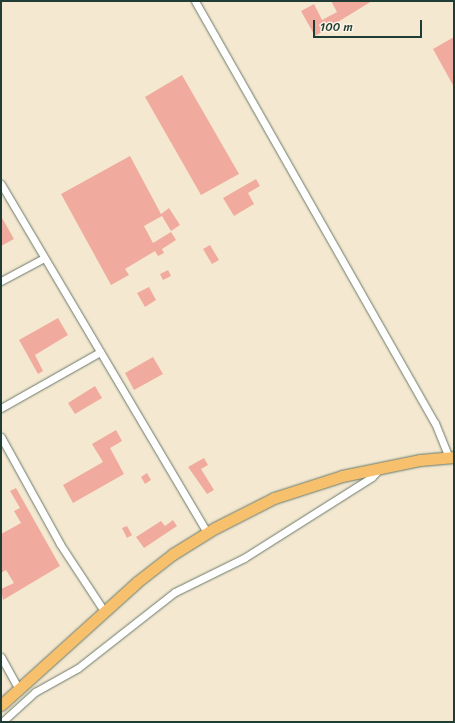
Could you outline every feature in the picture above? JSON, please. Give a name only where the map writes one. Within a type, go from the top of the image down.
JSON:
[{"type":"main road","points":[[1,705],[104,611],[173,554],[207,533],[274,498],[342,476],[382,467],[452,457]]},
{"type":"street","points":[[195,1],[452,457]]},
{"type":"street","points":[[1,184],[207,533]]},
{"type":"street","points":[[1,281],[44,258]]},
{"type":"street","points":[[1,408],[100,352]]},
{"type":"street","points":[[1,437],[60,544],[104,611]]},
{"type":"street","points":[[2,722],[35,692],[78,668],[175,592],[244,558],[372,477],[382,467]]},
{"type":"street","points":[[1,658],[19,689]]},
{"type":"building","points":[[331,1],[372,1],[315,36],[301,11],[314,4],[322,20],[337,12]]},
{"type":"building","points":[[454,37],[454,87],[433,49]]},
{"type":"building","points":[[182,75],[239,174],[201,195],[145,97]]},
{"type":"building","points":[[130,156],[161,214],[169,208],[180,225],[171,231],[162,216],[144,226],[153,243],[171,232],[176,240],[162,249],[164,253],[158,256],[155,251],[125,269],[129,275],[111,285],[61,194]]},
{"type":"building","points":[[256,179],[260,186],[248,193],[254,204],[234,216],[223,198]]},
{"type":"building","points":[[1,216],[14,239],[1,246]]},
{"type":"building","points":[[210,245],[219,260],[212,264],[203,249]]},
{"type":"building","points":[[168,270],[171,276],[163,280],[160,274]]},
{"type":"building","points":[[149,287],[156,300],[145,307],[137,293]]},
{"type":"building","points":[[58,318],[68,335],[35,355],[43,371],[38,374],[19,340]]},
{"type":"building","points":[[153,357],[163,374],[134,390],[125,373]]},
{"type":"building","points":[[95,386],[102,398],[75,414],[68,403]]},
{"type":"building","points":[[116,430],[122,441],[110,448],[124,474],[73,503],[63,485],[103,462],[92,444]]},
{"type":"building","points":[[204,458],[208,465],[201,469],[214,490],[207,494],[188,467]]},
{"type":"building","points":[[147,473],[151,480],[145,484],[141,477]]},
{"type":"building","points":[[16,488],[60,566],[3,600],[1,589],[14,583],[6,570],[1,573],[1,534],[21,523],[14,511],[20,508],[10,491]]},
{"type":"building","points":[[173,520],[177,526],[144,548],[136,537],[161,521],[165,526]]},
{"type":"building","points":[[127,526],[132,535],[127,538],[122,528]]}]
